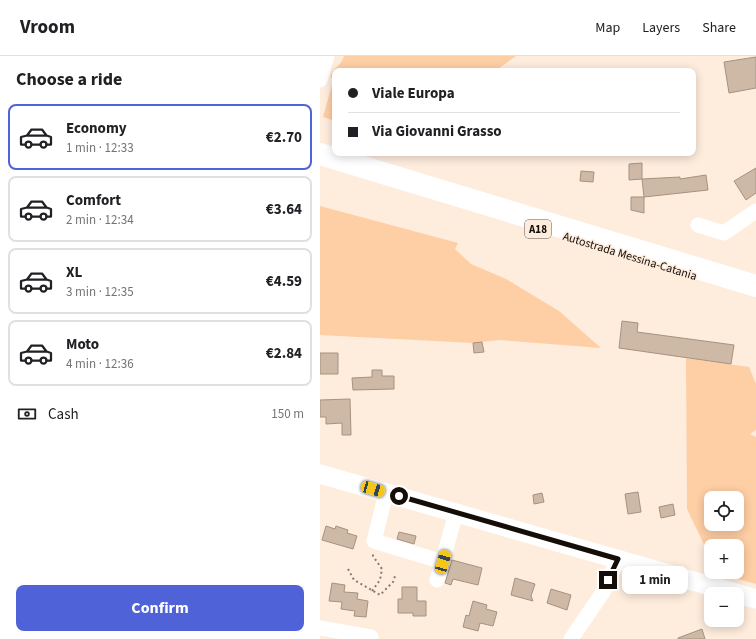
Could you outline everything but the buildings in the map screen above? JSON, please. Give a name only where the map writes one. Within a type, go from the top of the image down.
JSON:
[{"type":"highway","points":[[320,146],[332,150]]},
{"type":"highway","points":[[320,154],[756,286]]},
{"type":"highway","name":"Autostrada Messina-Catania","points":[[352,156],[631,242],[756,278]]},
{"type":"highway","name":"Autostrada Messina-Catania","points":[[320,163],[756,294]]},
{"type":"main road","points":[[320,474],[756,599]]},
{"type":"street","points":[[320,80],[327,56]]},
{"type":"street","points":[[698,225],[724,233],[756,211]]},
{"type":"street","points":[[386,493],[374,541],[443,562]]},
{"type":"street","points":[[437,580],[456,513]]},
{"type":"street","points":[[570,639],[603,592],[618,559]]},
{"type":"street","points":[[320,628],[371,637]]},
{"type":"path","points":[[372,590],[380,580],[382,569],[373,556],[374,541]]},
{"type":"path","points":[[348,569],[354,580],[380,595],[393,582],[395,576]]},
{"type":"shaded area","points":[[344,56],[516,56],[499,68],[336,68]]},
{"type":"shaded area","points":[[332,85],[332,120],[323,117]]},
{"type":"shaded area","points":[[320,206],[458,243],[455,249],[471,264],[506,279],[559,311],[601,348],[499,340],[473,343],[320,335]]},
{"type":"shaded area","points":[[686,358],[749,367],[756,384],[756,430],[750,434],[756,437],[756,584],[738,579],[744,579],[744,539],[704,539],[704,544],[687,509]]},
{"type":"route","points":[[399,496],[618,559],[608,580]]}]
